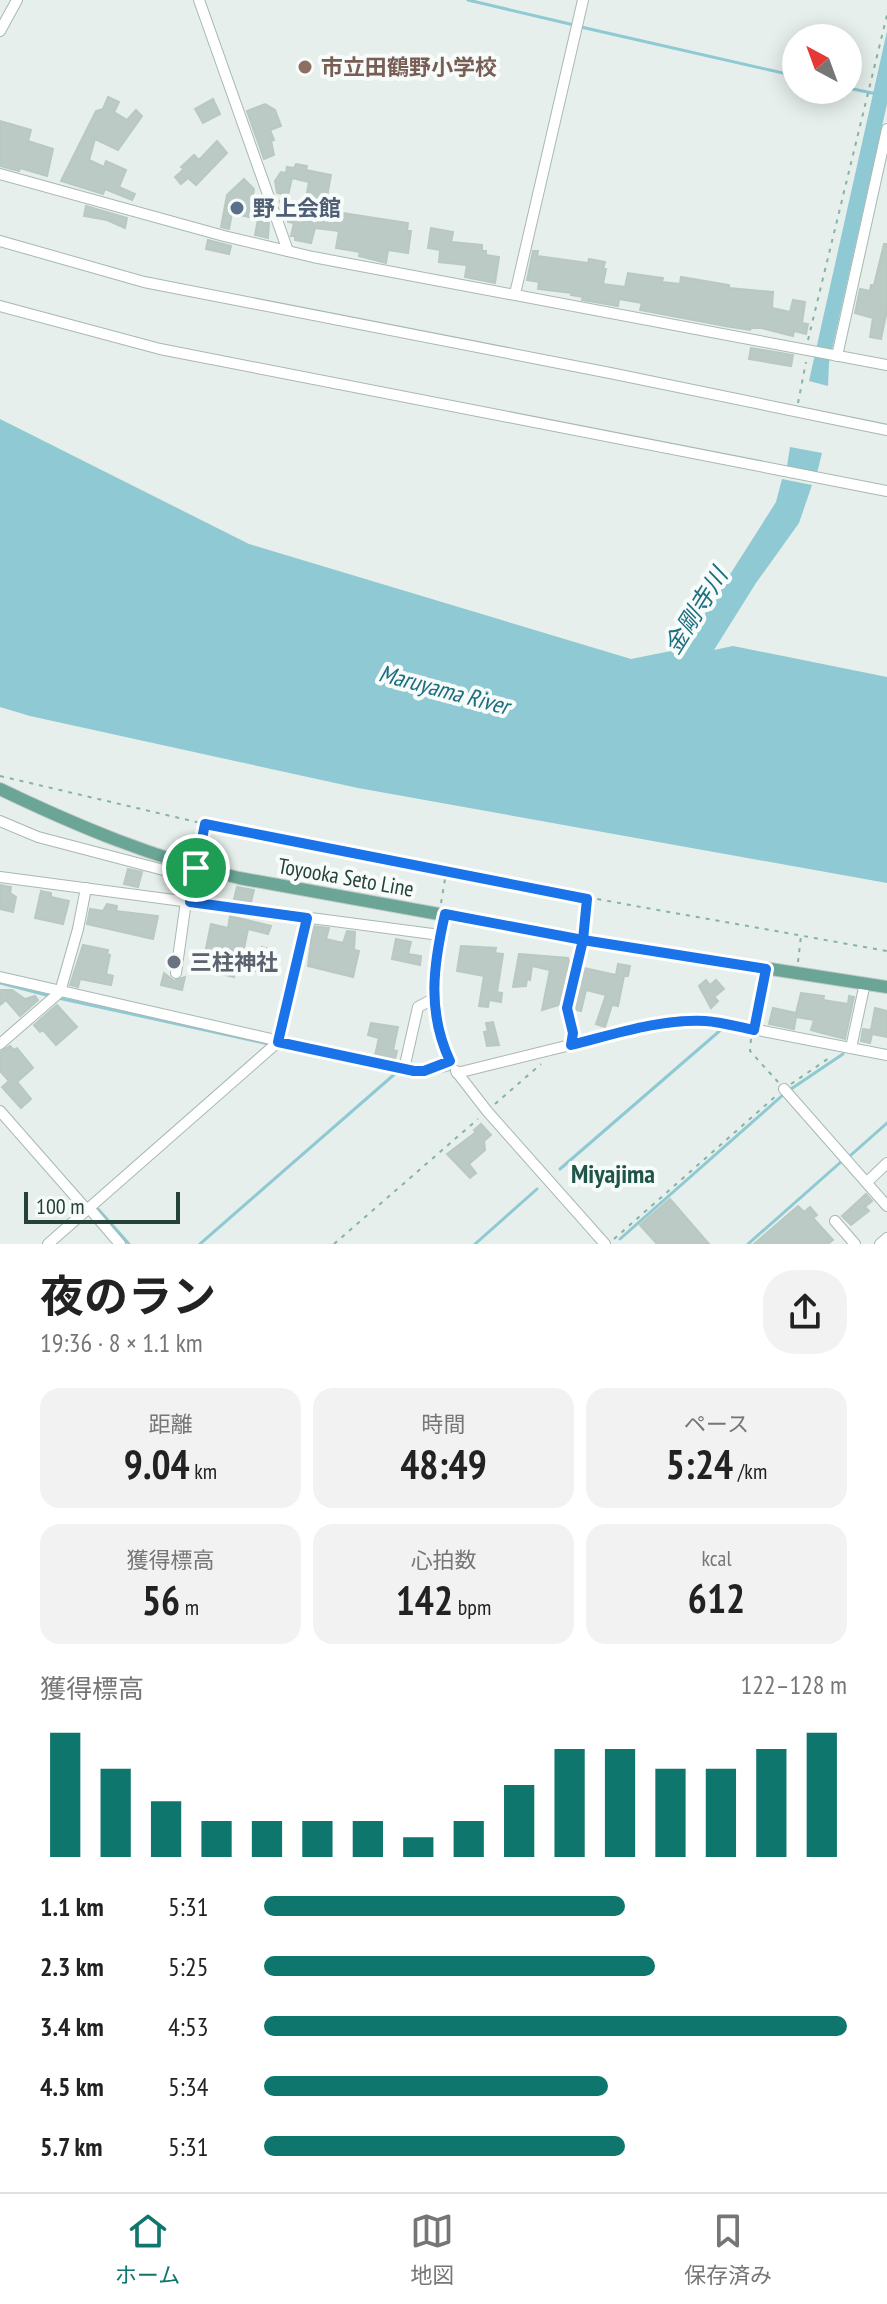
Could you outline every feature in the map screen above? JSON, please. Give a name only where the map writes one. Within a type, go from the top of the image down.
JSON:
[{"type":"main road","name":"Toyooka Seto Line","points":[[0,789],[70,822],[195,873],[239,878],[583,940],[887,987]]},
{"type":"street","points":[[0,31],[17,0]]},
{"type":"street","points":[[199,0],[288,251]]},
{"type":"street","points":[[515,294],[583,0]]},
{"type":"street","points":[[836,355],[887,129]]},
{"type":"street","points":[[0,174],[288,251],[887,365]]},
{"type":"street","points":[[0,241],[144,282],[887,430]]},
{"type":"street","points":[[0,306],[160,349],[887,491]]},
{"type":"street","points":[[0,821],[38,837],[195,873],[176,973]]},
{"type":"street","points":[[0,877],[440,935]]},
{"type":"street","points":[[0,1044],[60,992],[86,888]]},
{"type":"street","points":[[442,914],[433,999],[436,1023],[454,1068],[483,1114],[607,1244]]},
{"type":"street","points":[[48,1244],[278,1042],[307,918]]},
{"type":"street","points":[[754,1028],[766,969]]},
{"type":"street","points":[[0,977],[278,1042],[420,1071],[454,1068],[675,1022],[709,1021],[754,1028],[852,1044],[887,1055]]},
{"type":"street","points":[[852,1044],[865,983]]},
{"type":"street","points":[[404,1069],[418,1007],[433,999]]},
{"type":"street","points":[[784,1089],[887,1206]]},
{"type":"street","points":[[0,1111],[120,1244]]},
{"type":"street","points":[[867,1182],[887,1163]]},
{"type":"street","points":[[835,1221],[855,1244]]},
{"type":"street","points":[[880,1244],[887,1238]]},
{"type":"path","points":[[797,413],[808,349],[887,15]]},
{"type":"path","points":[[0,776],[205,824],[446,872],[887,951]]},
{"type":"path","points":[[195,873],[205,824]]},
{"type":"path","points":[[442,914],[446,872]]},
{"type":"path","points":[[334,1244],[565,1046],[573,1033],[567,1008],[583,940],[587,899]]},
{"type":"path","points":[[797,973],[801,935]]},
{"type":"path","points":[[754,1028],[750,1051],[784,1089]]},
{"type":"path","points":[[607,1244],[784,1089],[852,1044]]},
{"type":"water","points":[[887,31],[887,104],[829,363],[828,386],[809,381]]},
{"type":"water","name":"Maruyama River","points":[[0,419],[249,544],[631,659],[671,651],[694,631],[776,502],[782,479],[812,485],[799,523],[714,650],[733,646],[887,677],[887,883],[358,788],[0,707]]},
{"type":"water","points":[[790,447],[822,453],[817,473],[787,466]]},
{"type":"building","points":[[108,97],[119,102],[114,112],[127,120],[136,110],[142,116],[118,150],[95,139],[89,160],[104,167],[106,161],[126,170],[119,187],[135,194],[132,200],[105,189],[103,194],[61,181],[96,111],[103,109]]},
{"type":"building","points":[[213,99],[220,114],[203,123],[195,109]]},
{"type":"building","points":[[265,104],[275,110],[281,126],[270,130],[274,155],[264,159],[247,111]]},
{"type":"building","points":[[0,121],[31,130],[28,141],[53,149],[47,176],[0,166]]},
{"type":"building","points":[[217,141],[227,153],[196,185],[188,178],[181,184],[175,177],[184,169],[181,167],[194,155],[199,160]]},
{"type":"building","points":[[296,164],[307,166],[306,170],[331,175],[327,196],[338,198],[336,212],[408,223],[407,231],[411,231],[408,253],[388,250],[386,263],[359,256],[360,252],[336,248],[339,231],[315,228],[311,243],[295,240],[295,236],[291,236],[294,223],[288,222],[288,215],[284,215],[280,201],[305,204],[309,182],[292,178],[288,195],[277,193],[275,181],[281,172],[286,173],[287,167],[294,168]]},
{"type":"building","points":[[244,179],[254,189],[249,217],[232,213],[229,229],[221,227],[227,195]]},
{"type":"building","points":[[86,206],[127,218],[125,228],[107,220],[84,216]]},
{"type":"building","points":[[258,219],[269,221],[268,238],[255,235]]},
{"type":"building","points":[[431,228],[453,232],[451,242],[482,245],[486,255],[499,257],[495,283],[465,277],[467,265],[439,262],[440,250],[428,248]]},
{"type":"building","points":[[208,240],[231,246],[229,254],[206,249]]},
{"type":"building","points":[[884,244],[887,244],[887,310],[881,339],[870,337],[873,318],[855,313],[860,289],[870,291],[871,285],[874,285]]},
{"type":"building","points":[[533,251],[538,251],[537,256],[588,263],[589,259],[605,262],[603,284],[625,287],[628,273],[663,278],[662,282],[680,284],[681,277],[729,285],[729,288],[773,292],[772,308],[790,312],[793,300],[805,302],[802,323],[808,324],[806,334],[794,331],[793,336],[761,328],[750,330],[725,326],[640,310],[642,303],[619,299],[618,306],[582,300],[583,297],[572,293],[538,289],[539,282],[527,280]]},
{"type":"building","points":[[751,348],[793,355],[791,366],[749,359]]},
{"type":"building","points":[[128,869],[142,872],[138,887],[124,884]]},
{"type":"building","points":[[0,885],[11,887],[10,893],[16,897],[13,912],[0,909]]},
{"type":"building","points":[[237,887],[254,890],[251,902],[234,899]]},
{"type":"building","points":[[41,891],[69,901],[63,924],[35,918]]},
{"type":"building","points":[[107,904],[117,906],[116,911],[158,916],[153,939],[87,924],[90,909],[103,911]]},
{"type":"building","points":[[230,916],[271,926],[268,934],[248,929],[234,977],[217,973],[218,966],[203,963],[211,924],[228,928]]},
{"type":"building","points":[[313,926],[329,928],[326,939],[343,943],[347,931],[355,932],[354,950],[359,951],[353,977],[308,966]]},
{"type":"building","points":[[396,939],[411,942],[408,954],[421,956],[420,965],[392,959]]},
{"type":"building","points":[[83,945],[108,950],[107,954],[110,955],[106,974],[113,976],[111,985],[80,979],[78,987],[70,985]]},
{"type":"building","points":[[461,946],[496,948],[495,953],[503,954],[497,992],[502,993],[501,1002],[489,1000],[488,1007],[479,1006],[484,976],[457,971]]},
{"type":"building","points":[[262,947],[275,951],[269,974],[256,971]]},
{"type":"building","points":[[519,954],[568,958],[570,965],[616,975],[618,964],[630,966],[628,976],[624,976],[618,1006],[612,1005],[605,1027],[596,1024],[606,995],[586,990],[581,1011],[573,1009],[575,1000],[542,1010],[550,970],[532,966],[526,986],[513,987]]},
{"type":"building","points":[[164,973],[174,981],[185,977],[182,990],[161,985]]},
{"type":"building","points":[[706,980],[710,985],[716,980],[724,989],[714,997],[718,1001],[711,1008],[699,986]]},
{"type":"building","points":[[0,990],[12,990],[25,999],[35,996],[38,1000],[20,1016],[6,1000],[0,1005]]},
{"type":"building","points":[[801,993],[848,1004],[849,996],[854,997],[845,1039],[811,1030],[814,1020],[796,1017],[794,1029],[769,1024],[773,1008],[796,1013]]},
{"type":"building","points":[[57,1005],[77,1027],[56,1045],[34,1025]]},
{"type":"building","points":[[875,1008],[887,1011],[887,1037],[872,1034],[870,1043],[861,1041],[863,1029],[871,1030]]},
{"type":"building","points":[[493,1022],[499,1045],[487,1046],[486,1023]]},
{"type":"building","points":[[371,1023],[398,1027],[393,1050],[397,1051],[395,1059],[375,1055],[379,1038],[368,1035]]},
{"type":"building","points":[[10,1046],[14,1050],[17,1048],[33,1068],[17,1082],[31,1099],[21,1108],[2,1087],[9,1081],[0,1071],[0,1052]]},
{"type":"building","points":[[481,1124],[491,1135],[484,1141],[485,1150],[469,1164],[476,1173],[470,1178],[447,1154],[476,1132],[474,1130]]},
{"type":"building","points":[[866,1194],[872,1201],[865,1207],[869,1211],[851,1225],[842,1216]]},
{"type":"building","points":[[670,1199],[709,1244],[657,1244],[640,1225]]},
{"type":"building","points":[[798,1206],[804,1212],[810,1207],[817,1215],[813,1218],[833,1240],[828,1244],[754,1244]]},
{"type":"waterway","points":[[468,0],[574,25]]},
{"type":"waterway","points":[[581,27],[782,73]]},
{"type":"waterway","points":[[862,91],[877,94]]},
{"type":"waterway","points":[[0,983],[50,996]]},
{"type":"waterway","points":[[58,998],[269,1044]]},
{"type":"waterway","points":[[694,1017],[710,1017]]},
{"type":"waterway","points":[[560,1169],[723,1028]]},
{"type":"waterway","points":[[791,1089],[843,1054]]},
{"type":"waterway","points":[[409,1075],[417,1077],[452,1069]]},
{"type":"waterway","points":[[200,1244],[397,1072]]},
{"type":"waterway","points":[[620,1239],[784,1094]]},
{"type":"waterway","points":[[851,1155],[887,1123]]},
{"type":"waterway","points":[[748,1244],[842,1161]]},
{"type":"waterway","points":[[475,1244],[537,1189]]},
{"type":"waterway","points":[[98,1209],[129,1244]]},
{"type":"place","name":"市立田鶴野小学校","points":[[305,67]]},
{"type":"place","name":"野上会館","points":[[237,208]]},
{"type":"place","name":"三柱神社","points":[[174,962]]},
{"type":"district","name":"Miyajima","points":[[613,1174]]},
{"type":"route","points":[[196,868],[190,902],[307,918],[278,1042],[414,1071],[424,1071],[450,1061],[436,1023],[433,991],[435,959],[445,914],[583,940],[567,1008],[573,1033],[571,1045],[675,1022],[709,1021],[754,1030],[766,969],[583,940],[587,899],[205,824],[196,868]]},
{"type":"water label","name":"金剛寺川","points":[[696,611]]}]
